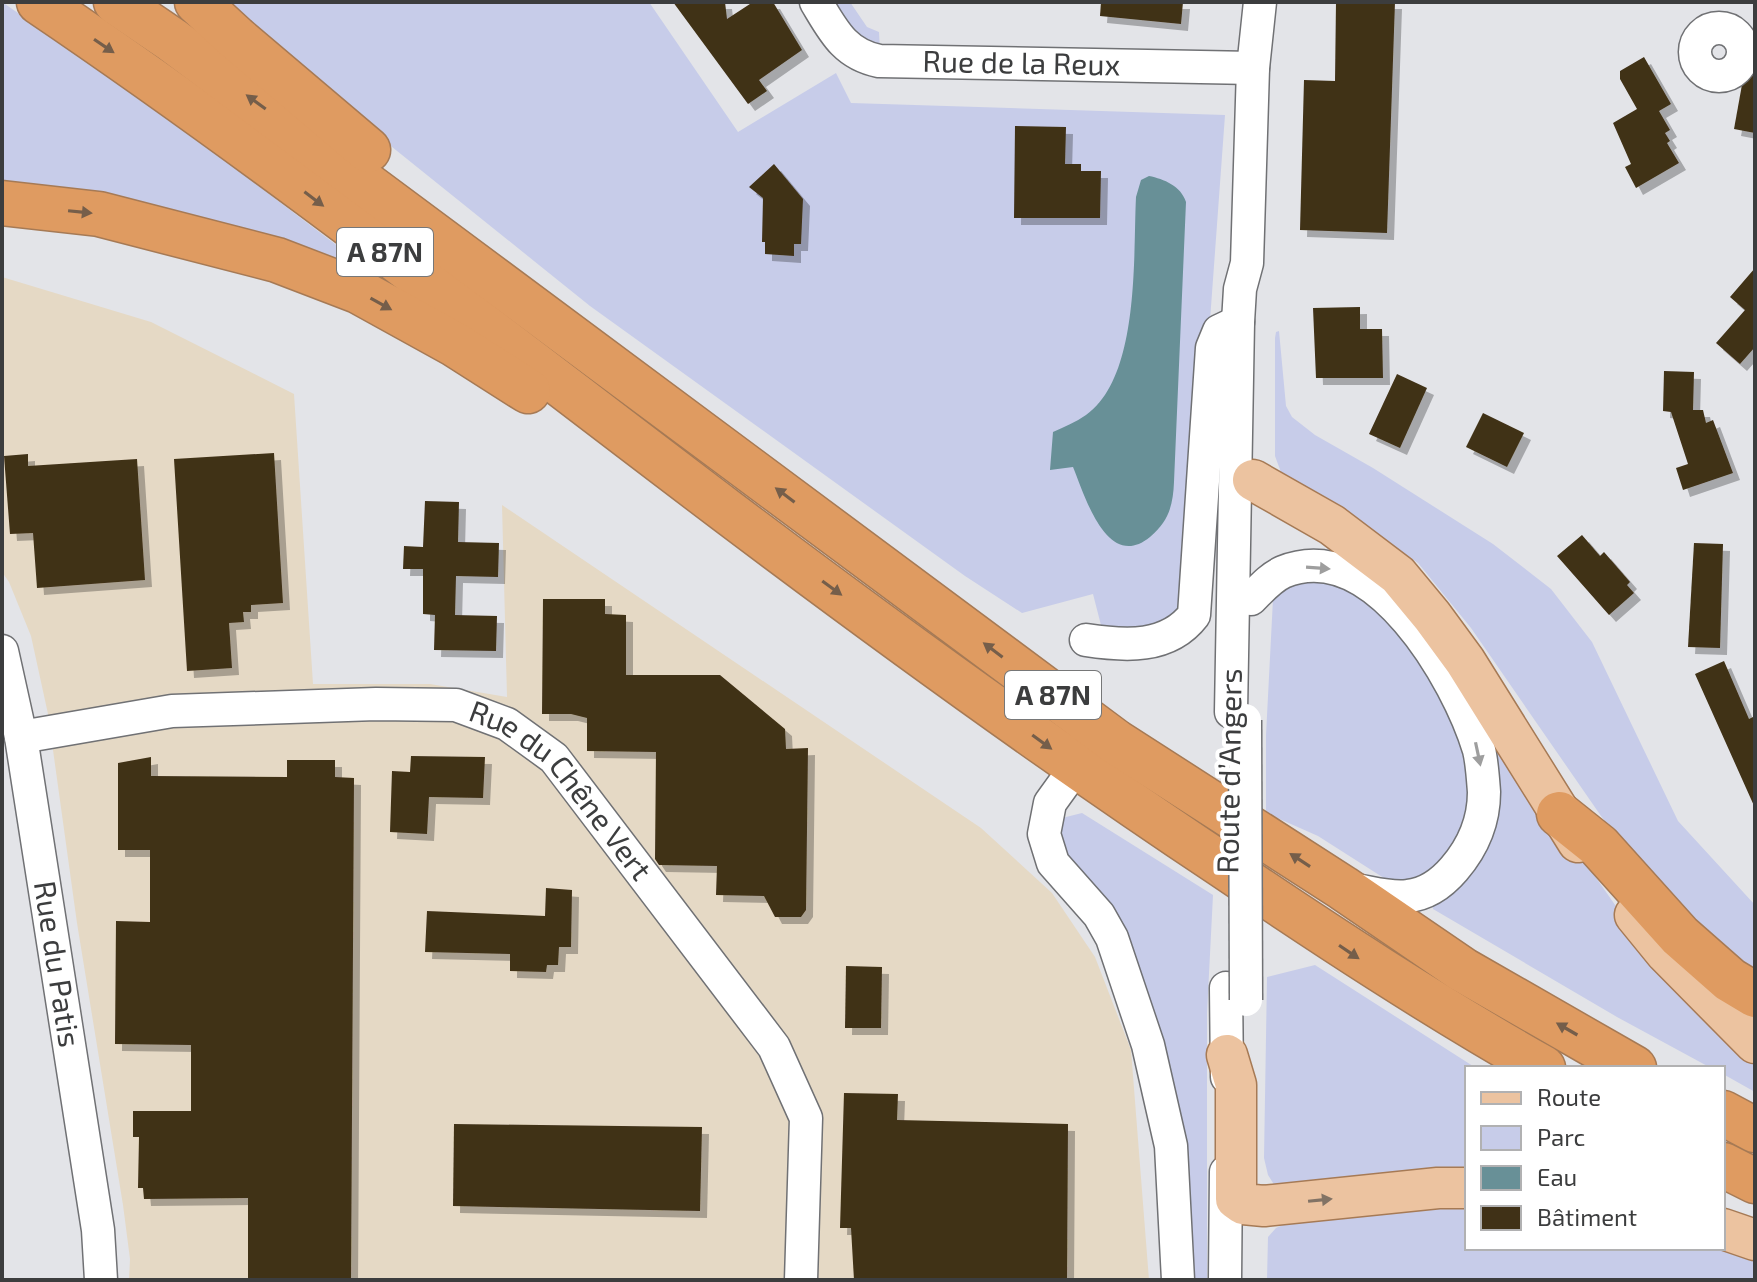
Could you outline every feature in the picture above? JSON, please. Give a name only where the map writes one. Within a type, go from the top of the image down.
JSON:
[{"type":"highway","name":"A 87N","points":[[39,2],[149,76],[566,386],[724,509],[1076,767],[1373,967],[1540,1066]]},
{"type":"highway","name":"A 87N","points":[[116,2],[499,281],[1116,742],[1343,888],[1463,970],[1631,1066]]},
{"type":"highway","points":[[197,2],[332,121],[449,216],[499,281]]},
{"type":"highway","points":[[2,203],[99,214],[184,234],[277,260],[358,291],[454,344],[546,403],[657,486],[724,509]]},
{"type":"highway","points":[[1559,814],[1599,846],[1680,936],[1730,980],[1755,995]]},
{"type":"highway","points":[[1725,1114],[1755,1130]]},
{"type":"main road","points":[[1253,480],[1332,525],[1398,575],[1465,661],[1588,858],[1666,953],[1755,1043]]},
{"type":"main road","points":[[1227,1055],[1236,1085],[1236,1199],[1243,1204],[1264,1206],[1438,1188],[1465,1188]]},
{"type":"main road","points":[[1725,1230],[1755,1240]]},
{"type":"street","name":"Rue de la Reux","points":[[816,2],[842,44],[856,54],[879,61],[1253,68]]},
{"type":"street","name":"Route d’Angers","points":[[1243,1280],[1236,994],[1238,322],[1240,289],[1247,263],[1253,68],[1260,2]]},
{"type":"street","name":"Route d’Angers","points":[[1238,716],[1251,599],[1255,319],[1252,275],[1247,263]]},
{"type":"street","points":[[1086,640],[1114,644],[1145,643],[1174,633],[1186,626],[1194,615],[1212,348],[1219,331],[1238,322]]},
{"type":"street","points":[[1251,599],[1269,581],[1302,567],[1349,573],[1371,586],[1394,606],[1435,657],[1461,702],[1480,752],[1484,793],[1481,818],[1475,840],[1448,876],[1428,891],[1406,897],[1343,888]]},
{"type":"street","name":"Rue du Patis","points":[[2,651],[21,737],[95,1215],[101,1280]]},
{"type":"street","name":"Rue du Chêne Vert","points":[[21,737],[172,711],[376,704],[456,705],[507,724],[554,758],[774,1047],[806,1118],[801,1280]]},
{"type":"street","points":[[1076,767],[1050,803],[1044,834],[1053,863],[1099,915],[1112,938],[1145,1033],[1171,1146],[1178,1280]]},
{"type":"street","name":"Route d’Angers","points":[[1225,1280],[1227,1055],[1236,994]]},
{"type":"shaded area","points":[[2,277],[151,322],[294,394],[313,684],[430,684],[507,697],[502,505],[981,828],[1052,893],[1095,957],[1131,1050],[1149,1280],[129,1280],[130,1259],[123,1205],[77,923],[48,714],[31,636],[2,572]]},
{"type":"green space","points":[[2,2],[157,109],[368,269],[387,288],[2,192]]},
{"type":"green space","points":[[227,2],[649,2],[738,132],[836,73],[851,103],[1225,115],[1189,608],[1167,624],[1103,633],[1093,594],[1022,613],[965,576],[590,306],[305,77]]},
{"type":"green space","points":[[831,2],[850,2],[867,27],[879,32],[880,51],[861,45]]},
{"type":"green space","points":[[1279,331],[1286,406],[1292,417],[1315,435],[1493,544],[1551,589],[1592,642],[1678,821],[1755,905],[1755,972],[1661,892],[1601,816],[1471,628],[1418,563],[1339,508],[1282,475],[1275,456],[1275,338]]},
{"type":"green space","points":[[1299,574],[1362,587],[1446,692],[1474,766],[1464,833],[1426,878],[1406,884],[1387,880],[1318,836],[1266,813],[1266,735],[1273,599],[1278,586]]},
{"type":"green space","points":[[1469,696],[1620,912],[1755,1053],[1755,1092],[1725,1075],[1725,1066],[1707,1066],[1433,909],[1433,903],[1483,854]]},
{"type":"green space","points":[[1082,813],[1213,895],[1207,1013],[1207,1280],[1187,1280],[1173,1120],[1056,844],[1058,819]]},
{"type":"green space","points":[[1315,965],[1473,1066],[1465,1066],[1465,1178],[1275,1186],[1268,1175],[1264,1158],[1267,977]]},
{"type":"green space","points":[[1465,1203],[1465,1250],[1725,1249],[1755,1258],[1755,1280],[1267,1280],[1268,1237],[1276,1228],[1289,1222]]},
{"type":"water","points":[[1149,176],[1171,184],[1186,202],[1173,490],[1169,512],[1162,525],[1150,537],[1135,545],[1122,545],[1110,538],[1100,526],[1073,467],[1050,470],[1053,432],[1086,415],[1104,397],[1116,373],[1130,314],[1136,197],[1141,180]]},
{"type":"building","points":[[673,2],[725,2],[727,19],[753,2],[773,2],[802,50],[759,80],[767,91],[748,104]]},
{"type":"building","points":[[1101,2],[1183,2],[1181,24],[1100,16]]},
{"type":"building","points":[[1336,2],[1395,2],[1387,233],[1300,230],[1304,80],[1335,81]]},
{"type":"building","points":[[1644,57],[1671,104],[1659,111],[1670,130],[1665,133],[1670,141],[1667,143],[1679,163],[1636,188],[1625,167],[1631,164],[1613,123],[1637,109],[1620,79],[1620,71]]},
{"type":"building","points":[[1745,68],[1755,69],[1755,133],[1734,129]]},
{"type":"building","points":[[1015,126],[1066,127],[1065,164],[1081,164],[1081,171],[1101,171],[1100,218],[1014,218]]},
{"type":"building","points":[[774,164],[803,199],[801,244],[794,244],[794,256],[765,254],[765,242],[762,242],[763,198],[749,187]]},
{"type":"building","points":[[1755,268],[1755,347],[1740,364],[1716,343],[1745,310],[1730,297]]},
{"type":"building","points":[[1360,307],[1360,329],[1382,329],[1383,378],[1316,378],[1313,308]]},
{"type":"building","points":[[1664,371],[1694,372],[1693,410],[1703,410],[1706,423],[1713,420],[1733,473],[1683,490],[1676,468],[1688,464],[1671,412],[1663,411]]},
{"type":"building","points":[[1397,374],[1427,388],[1400,448],[1369,434]]},
{"type":"building","points":[[1483,413],[1524,433],[1507,467],[1466,447]]},
{"type":"building","points":[[274,453],[283,603],[251,605],[251,612],[243,612],[244,622],[229,623],[232,668],[187,671],[174,459]]},
{"type":"building","points":[[28,454],[28,466],[137,459],[145,580],[37,588],[33,533],[10,534],[4,456]]},
{"type":"building","points":[[425,501],[459,502],[458,542],[499,543],[498,577],[456,576],[455,615],[497,616],[496,651],[434,650],[435,615],[423,614],[423,569],[403,569],[404,546],[423,547]]},
{"type":"building","points":[[1582,535],[1600,556],[1604,552],[1630,582],[1627,585],[1634,593],[1609,615],[1557,556]]},
{"type":"building","points":[[1694,543],[1723,544],[1720,648],[1688,647]]},
{"type":"building","points":[[543,599],[605,599],[605,614],[626,615],[626,675],[720,675],[785,729],[786,749],[808,748],[806,910],[801,917],[775,917],[764,896],[716,895],[717,866],[659,865],[655,859],[656,752],[587,751],[587,718],[571,714],[542,714]]},
{"type":"building","points":[[1724,661],[1749,719],[1755,716],[1755,808],[1695,674]]},
{"type":"building","points":[[411,756],[485,757],[483,798],[429,797],[427,834],[390,832],[392,771],[410,772]]},
{"type":"building","points":[[151,757],[151,776],[287,777],[287,760],[335,760],[335,777],[354,778],[351,1280],[248,1280],[248,1198],[144,1199],[143,1188],[138,1188],[139,1137],[133,1137],[133,1111],[191,1111],[191,1045],[115,1044],[116,921],[150,922],[150,850],[118,850],[118,763]]},
{"type":"building","points":[[546,888],[572,890],[571,947],[559,947],[558,965],[547,965],[546,972],[510,971],[510,954],[425,952],[427,911],[545,916]]},
{"type":"building","points":[[846,966],[882,967],[881,1028],[845,1028]]},
{"type":"building","points":[[844,1093],[898,1094],[897,1120],[1068,1124],[1067,1280],[854,1280],[851,1228],[840,1228]]},
{"type":"building","points":[[454,1124],[702,1127],[700,1211],[453,1206]]}]
